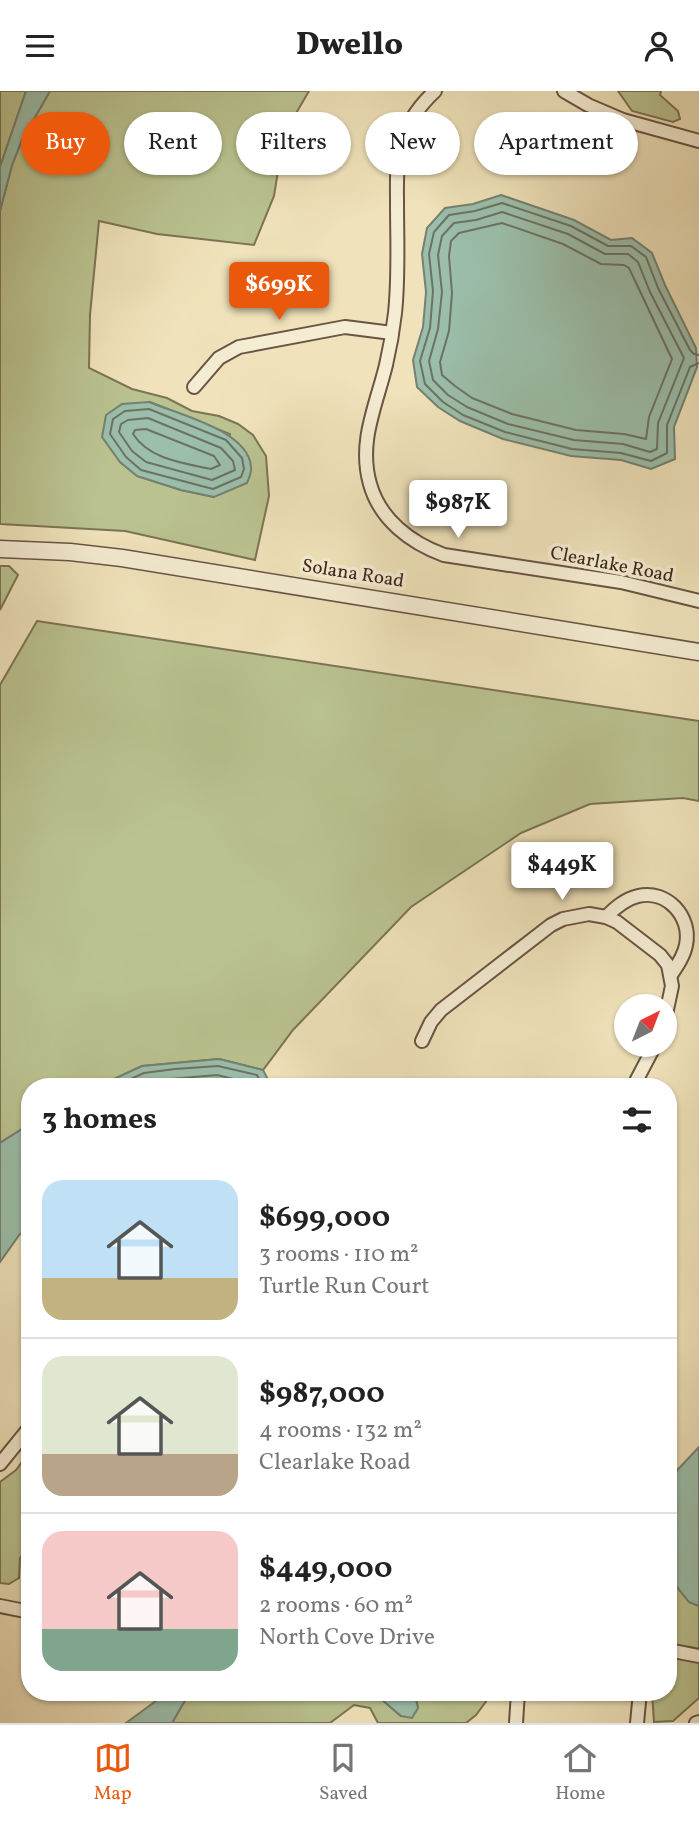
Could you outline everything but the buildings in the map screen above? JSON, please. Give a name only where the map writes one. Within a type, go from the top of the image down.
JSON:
[{"type":"street","name":"Clearlake Road","points":[[435,91],[408,124],[398,156],[397,287],[392,333],[365,449],[366,467],[380,507],[402,532],[444,555],[621,582],[699,601]]},
{"type":"street","points":[[564,91],[623,120],[699,141]]},
{"type":"street","points":[[194,387],[219,358],[239,347],[345,327],[392,333]]},
{"type":"street","name":"Solana Road","points":[[0,549],[71,552],[122,558],[699,652]]},
{"type":"street","points":[[606,917],[618,905],[634,897],[648,895],[671,903],[680,912],[687,935],[686,947],[671,975]]},
{"type":"street","points":[[422,1041],[431,1022],[441,1010],[551,925],[575,915],[606,917],[657,951],[668,965],[671,994]]},
{"type":"street","points":[[638,1078],[649,1057]]},
{"type":"street","points":[[0,1464],[21,1438]]},
{"type":"street","points":[[0,1606],[21,1610]]},
{"type":"street","points":[[677,1652],[699,1656]]},
{"type":"street","points":[[516,1723],[517,1701]]},
{"type":"street","points":[[637,1723],[639,1701]]},
{"type":"shaded area","points":[[0,91],[26,91],[0,167]]},
{"type":"shaded area","points":[[50,91],[309,91],[297,112],[236,112],[236,175],[277,175],[274,196],[254,245],[157,234],[99,221],[90,315],[89,368],[132,389],[167,398],[192,411],[219,416],[238,424],[253,435],[266,456],[269,496],[255,560],[125,531],[0,524],[0,211],[21,142],[21,175],[110,175],[110,112],[38,112]],"holes":[[[150,402],[230,434],[214,497],[138,476],[120,462]]]},
{"type":"shaded area","points":[[618,91],[661,91],[660,95],[678,111],[680,119],[673,122],[632,111]]},
{"type":"shaded area","points":[[0,566],[9,566],[18,575],[0,610]]},
{"type":"shaded area","points":[[37,621],[699,721],[699,801],[683,798],[590,804],[521,833],[411,907],[293,1030],[263,1070],[219,1059],[142,1066],[116,1078],[21,1078],[21,1130],[0,1143],[0,685]]},
{"type":"shaded area","points":[[21,1463],[21,1557],[19,1578],[9,1584],[0,1583],[0,1482]]},
{"type":"shaded area","points":[[677,1587],[689,1602],[699,1606],[699,1698],[673,1721],[654,1722],[653,1701],[677,1701]]},
{"type":"shaded area","points":[[185,1701],[384,1701],[401,1716],[418,1708],[416,1701],[486,1701],[466,1723],[378,1723],[370,1708],[354,1705],[330,1723],[172,1723]]},
{"type":"water","points":[[26,91],[50,91],[38,112],[21,112],[21,142],[0,211],[0,167]]},
{"type":"water","points":[[501,195],[574,220],[611,240],[632,238],[652,253],[696,348],[697,367],[674,427],[675,459],[651,469],[621,460],[571,456],[503,439],[460,421],[438,407],[417,387],[413,360],[423,327],[426,292],[422,254],[427,228],[445,208],[473,204]]},
{"type":"water","points":[[149,402],[193,418],[238,443],[247,454],[251,467],[247,483],[214,497],[137,476],[120,462],[102,437],[106,415],[122,404]]},
{"type":"water","points":[[219,1059],[263,1070],[267,1078],[116,1078],[142,1066]]},
{"type":"water","points":[[21,1130],[21,1234],[0,1262],[0,1143]]},
{"type":"water","points":[[699,1447],[699,1606],[689,1602],[677,1587],[677,1470]]},
{"type":"water","points":[[156,1701],[185,1701],[172,1723],[126,1723]]},
{"type":"water","points":[[384,1701],[416,1701],[418,1708],[412,1718],[401,1716]]}]
